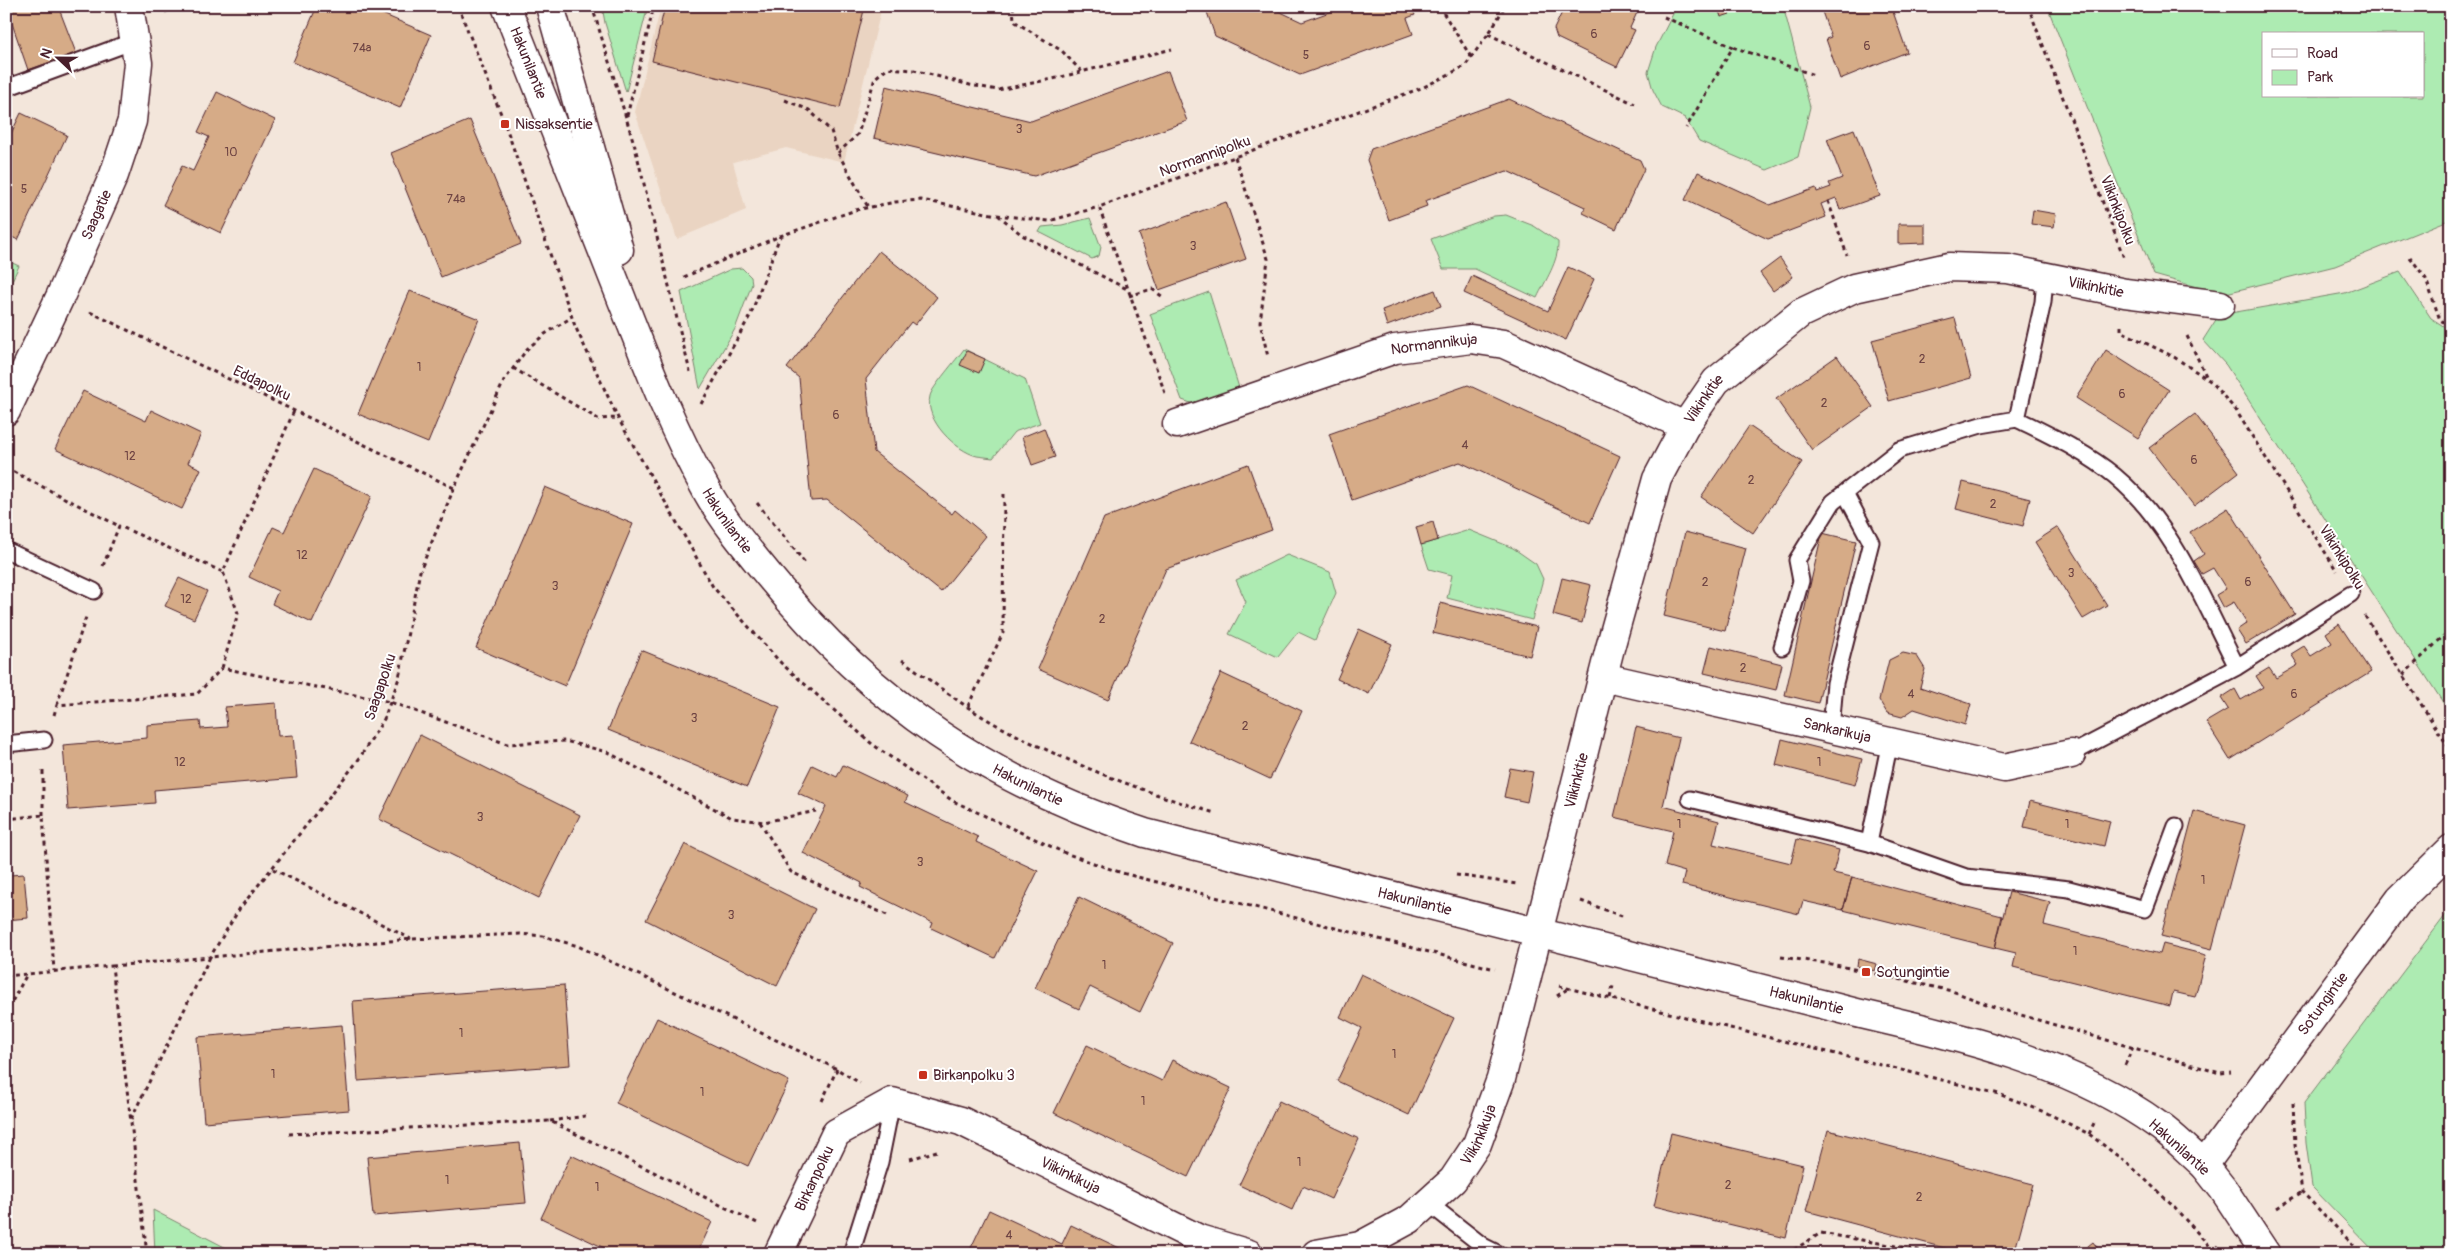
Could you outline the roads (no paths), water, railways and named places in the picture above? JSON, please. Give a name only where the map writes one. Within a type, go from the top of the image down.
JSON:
[{"type":"street","name":"Saagatie","points":[[6,411],[60,298],[114,175],[132,121],[138,64],[129,6]]},
{"type":"street","name":"Hakunilantie","points":[[506,6],[661,398],[710,495],[743,543],[794,606],[860,673],[917,720],[978,760],[1037,792],[1098,817],[1145,832],[1958,1036],[2037,1063],[2110,1095],[2159,1125],[2204,1165],[2266,1254]]},
{"type":"street","name":"Hakunilantie","points":[[551,7],[661,398]]},
{"type":"street","name":"Viikinkitie","points":[[1538,932],[1603,677],[1657,479],[1685,426],[1716,381],[1801,313],[1854,288],[1949,267],[2008,269],[2125,293],[2220,305]]},
{"type":"street","name":"Normannikuja","points":[[1177,424],[1396,350],[1471,339],[1504,344],[1685,426]]},
{"type":"street","name":"Sankarikuja","points":[[1603,677],[2004,768],[2071,754]]},
{"type":"street","name":"Sotungintie","points":[[2204,1165],[2400,899],[2451,849]]},
{"type":"street","name":"Viikinkikuja","points":[[1316,1254],[1360,1246],[1410,1219],[1453,1180],[1477,1144],[1501,1079],[1538,932]]},
{"type":"street","name":"Viikinkikuja","points":[[892,1102],[960,1121],[1199,1239],[1213,1248],[1249,1254]]},
{"type":"street","name":"Birkanpolku","points":[[778,1254],[836,1133],[892,1102]]},
{"type":"lane","points":[[6,88],[134,41]]},
{"type":"lane","points":[[2017,419],[2043,302],[2045,276]]},
{"type":"lane","points":[[1782,646],[1801,581],[1797,560],[1833,502],[1899,450],[1981,425],[2017,419],[2066,443],[2116,477],[2161,525],[2181,557],[2237,667]]},
{"type":"lane","points":[[1831,729],[1835,683],[1871,542],[1844,493]]},
{"type":"lane","points":[[6,550],[94,591]]},
{"type":"lane","points":[[2071,754],[2237,667],[2351,594]]},
{"type":"lane","points":[[6,744],[44,740]]},
{"type":"lane","points":[[1869,842],[1887,756],[1893,743]]},
{"type":"lane","points":[[1690,799],[1869,842],[1966,877],[2069,889],[2145,909],[2176,826]]},
{"type":"lane","points":[[851,1254],[880,1162],[892,1102]]},
{"type":"lane","points":[[1427,1202],[1483,1246],[1499,1254]]},
{"type":"place","name":"Nissaksentie","points":[[505,124]]},
{"type":"place","name":"Sotungintie","points":[[1866,972]]},
{"type":"place","name":"Birkanpolku 3","points":[[923,1075]]}]
